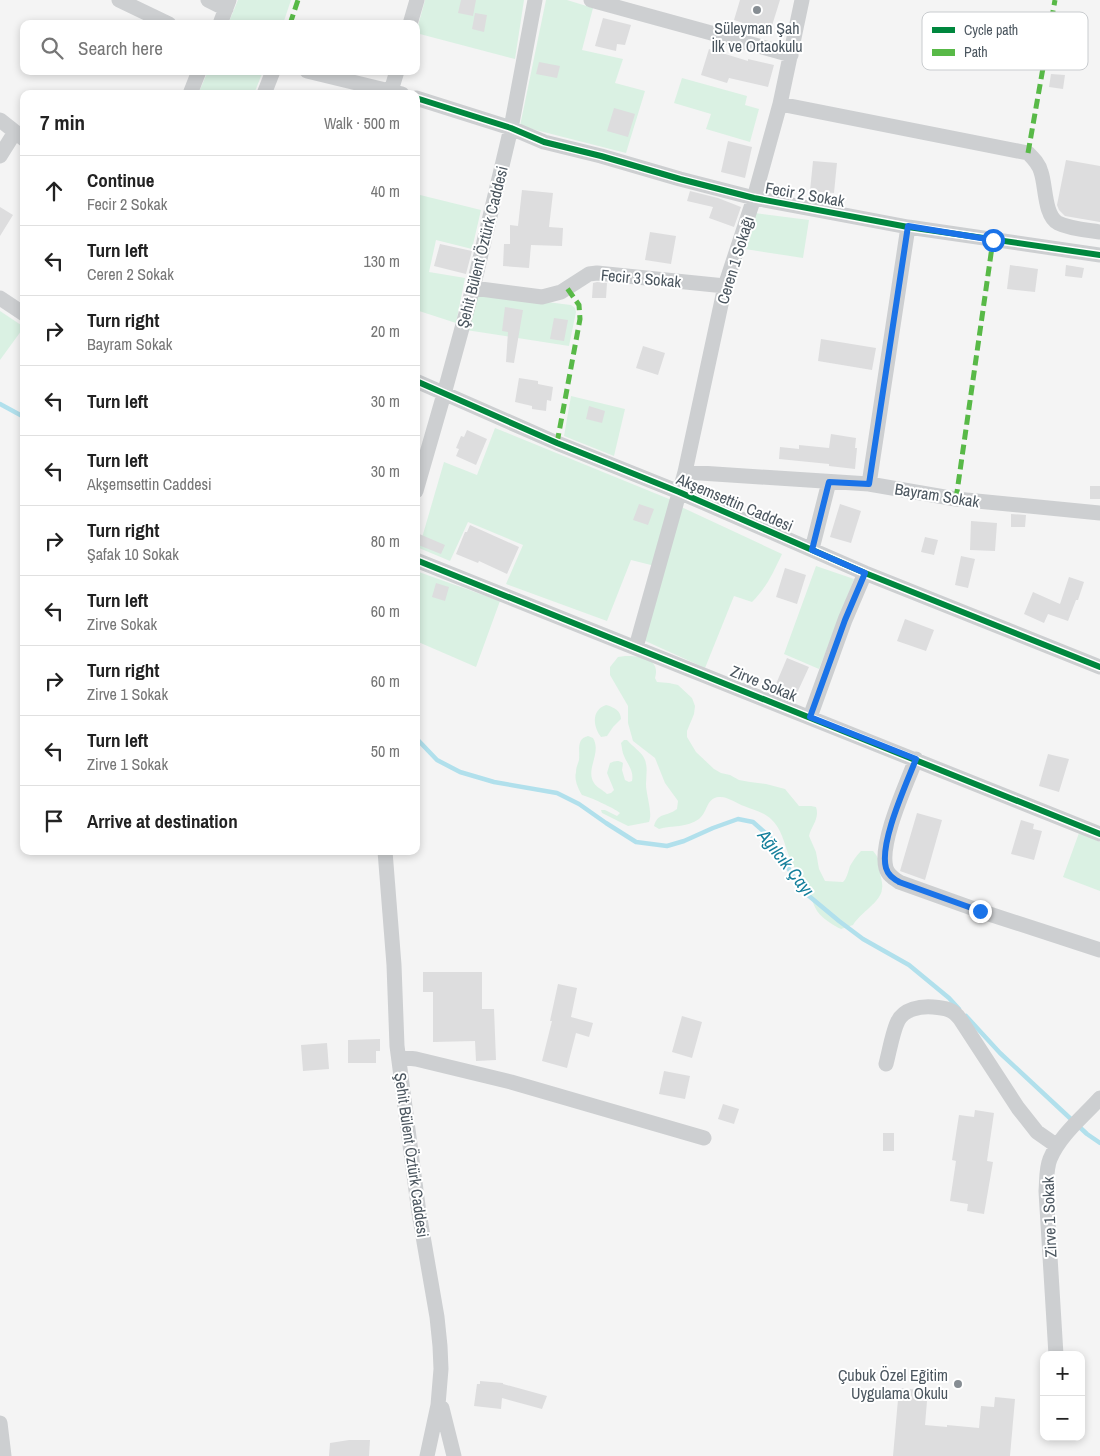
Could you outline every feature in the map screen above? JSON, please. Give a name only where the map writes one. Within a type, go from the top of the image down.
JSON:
[{"type":"street","points":[[119,0],[161,20]]},
{"type":"street","points":[[208,0],[228,5],[222,20]]},
{"type":"street","points":[[411,20],[417,0]]},
{"type":"street","name":"Şehit Bülent Öztürk Caddesi","points":[[420,477],[472,288],[511,128],[535,0]]},
{"type":"street","points":[[590,0],[791,55]]},
{"type":"street","name":"Ceren 1 Sokağı","points":[[636,647],[685,472],[725,286],[754,198],[780,104],[802,0]]},
{"type":"street","points":[[192,90],[197,75]]},
{"type":"street","points":[[266,90],[271,75]]},
{"type":"street","points":[[323,75],[382,90]]},
{"type":"street","points":[[394,90],[396,75]]},
{"type":"street","name":"Fecir 2 Sokak","points":[[420,99],[511,128],[544,142],[754,198],[908,226],[1100,255]]},
{"type":"street","points":[[780,104],[1028,153],[1039,166],[1048,207],[1051,216],[1056,222],[1100,232]]},
{"type":"street","points":[[0,120],[20,136],[0,156]]},
{"type":"street","points":[[869,484],[908,226]]},
{"type":"street","name":"Fecir 3 Sokak","points":[[472,288],[542,297],[561,292],[589,274],[597,273],[725,286]]},
{"type":"street","points":[[0,298],[20,311]]},
{"type":"street","name":"Akşemsettin Caddesi","points":[[420,383],[865,573],[1100,667]]},
{"type":"street","name":"Bayram Sokak","points":[[685,472],[869,484],[963,500],[1100,513]]},
{"type":"street","points":[[812,550],[829,482]]},
{"type":"street","name":"Zirve Sokak","points":[[420,562],[1100,834]]},
{"type":"street","points":[[810,717],[845,620],[865,573]]},
{"type":"street","points":[[916,759],[885,848],[886,869],[890,876],[899,882],[980,911],[1100,950]]},
{"type":"street","name":"Şehit Bülent Öztürk Caddesi","points":[[385,855],[394,965],[398,1057],[419,1213],[438,1317],[441,1369],[438,1405],[427,1456]]},
{"type":"street","points":[[886,1064],[898,1021],[904,1015],[919,1007],[942,1007],[953,1011],[1018,1108],[1037,1132],[1057,1146]]},
{"type":"street","points":[[398,1057],[416,1059],[512,1082],[704,1138]]},
{"type":"street","name":"Zirve 1 Sokak","points":[[1056,1351],[1046,1191],[1047,1172],[1050,1160],[1057,1146],[1100,1098]]},
{"type":"street","points":[[438,1405],[442,1408],[454,1456]]},
{"type":"street","points":[[0,1423],[4,1456]]},
{"type":"green space","points":[[238,0],[291,0],[284,20],[230,20]]},
{"type":"green space","points":[[425,0],[524,0],[515,59],[420,34],[420,20]]},
{"type":"green space","points":[[546,0],[567,0],[593,8],[582,50],[623,59],[615,83],[645,91],[626,153],[520,126]]},
{"type":"green space","points":[[206,75],[261,75],[256,90],[200,90]]},
{"type":"green space","points":[[682,78],[747,96],[745,105],[759,109],[750,142],[706,129],[711,114],[674,103]]},
{"type":"green space","points":[[420,195],[481,210],[472,249],[436,240],[429,272],[465,278],[456,323],[420,311]]},
{"type":"green space","points":[[755,213],[809,220],[803,258],[745,249]]},
{"type":"green space","points":[[481,294],[571,305],[575,308],[576,312],[569,346],[466,330],[475,298]]},
{"type":"green space","points":[[0,311],[20,324],[20,332],[0,360]]},
{"type":"green space","points":[[571,396],[625,409],[614,456],[564,436]]},
{"type":"green space","points":[[495,428],[674,501],[655,566],[631,560],[607,621],[506,584],[523,545],[468,522],[450,561],[420,548],[444,462],[477,475]]},
{"type":"green space","points":[[677,505],[782,554],[773,574],[752,602],[734,596],[705,668],[641,639]]},
{"type":"green space","points":[[816,566],[854,579],[819,669],[784,654]]},
{"type":"green space","points":[[420,572],[500,601],[476,667],[420,643]]},
{"type":"green space","points":[[618,657],[648,659],[655,666],[657,682],[678,685],[692,698],[695,706],[694,714],[687,731],[687,737],[696,752],[714,769],[739,780],[785,789],[799,806],[816,807],[817,815],[809,836],[816,852],[819,869],[825,881],[843,882],[850,866],[861,851],[873,851],[879,862],[882,883],[881,894],[853,925],[841,929],[831,924],[817,911],[791,861],[778,827],[762,813],[719,797],[709,803],[702,816],[694,822],[659,829],[654,826],[660,817],[677,809],[678,801],[665,783],[655,758],[633,741],[628,723],[628,706],[610,675],[610,667]]},
{"type":"green space","points":[[606,705],[616,710],[620,714],[621,719],[607,736],[601,737],[596,728],[595,719],[601,707]]},
{"type":"green space","points":[[584,737],[593,738],[596,749],[591,772],[592,778],[595,784],[607,794],[614,790],[607,773],[610,763],[620,761],[623,763],[622,770],[625,780],[632,781],[631,771],[623,754],[621,743],[627,740],[642,755],[646,766],[649,822],[628,826],[602,813],[601,810],[617,816],[620,813],[582,795],[577,784],[576,769],[579,760],[580,742]]},
{"type":"green space","points":[[1079,833],[1100,842],[1100,891],[1063,877]]},
{"type":"building","points":[[461,0],[476,0],[473,16],[458,13]]},
{"type":"building","name":"Süleyman Şah İlk ve Ortaokulu","points":[[740,0],[780,0],[770,32],[734,20]]},
{"type":"building","points":[[475,13],[487,15],[484,32],[472,29]]},
{"type":"building","points":[[603,18],[631,25],[625,45],[617,44],[616,51],[595,46]]},
{"type":"building","points":[[709,49],[748,61],[748,59],[774,65],[768,87],[729,78],[727,83],[701,75]]},
{"type":"building","points":[[539,62],[560,66],[557,78],[536,74]]},
{"type":"building","points":[[1051,74],[1065,75],[1063,89],[1049,87]]},
{"type":"building","points":[[614,108],[635,114],[628,137],[607,131]]},
{"type":"building","points":[[728,141],[752,147],[745,178],[721,172]]},
{"type":"building","points":[[1066,160],[1100,166],[1100,222],[1065,216],[1059,210],[1057,205]]},
{"type":"building","points":[[813,161],[837,163],[834,193],[810,191]]},
{"type":"building","points":[[522,190],[553,193],[549,227],[563,228],[562,246],[531,245],[529,268],[503,266],[504,244],[510,244],[510,225],[518,226]]},
{"type":"building","points":[[690,191],[718,198],[741,207],[734,227],[709,218],[713,207],[687,201]]},
{"type":"building","points":[[0,207],[13,215],[0,236]]},
{"type":"building","points":[[650,232],[676,236],[671,264],[645,260]]},
{"type":"building","points":[[440,244],[472,251],[466,274],[434,266]]},
{"type":"building","points":[[1010,265],[1038,269],[1035,292],[1007,289]]},
{"type":"building","points":[[1066,265],[1084,268],[1082,278],[1065,276]]},
{"type":"building","points":[[593,283],[607,283],[606,298],[592,298]]},
{"type":"building","points":[[505,307],[523,310],[514,363],[506,362],[508,332],[502,331]]},
{"type":"building","points":[[554,318],[568,320],[564,341],[550,339]]},
{"type":"building","points":[[821,339],[876,348],[872,370],[818,361]]},
{"type":"building","points":[[643,346],[665,353],[658,375],[636,368]]},
{"type":"building","points":[[519,378],[538,381],[538,384],[553,387],[551,401],[547,400],[546,411],[532,409],[532,406],[515,402]]},
{"type":"building","points":[[589,406],[605,411],[602,423],[586,419]]},
{"type":"building","points":[[467,430],[487,439],[476,465],[456,456],[459,449],[456,448],[461,436],[464,437]]},
{"type":"building","points":[[831,434],[856,438],[855,469],[829,466],[829,464],[779,459],[780,447],[799,449],[799,445],[829,448]]},
{"type":"building","points":[[1090,486],[1100,486],[1100,499],[1090,499]]},
{"type":"building","points":[[639,504],[654,509],[648,525],[633,520]]},
{"type":"building","points":[[840,504],[861,511],[851,543],[830,537]]},
{"type":"building","points":[[1011,514],[1026,515],[1025,527],[1011,527]]},
{"type":"building","points":[[971,521],[997,523],[995,551],[970,550]]},
{"type":"building","points":[[470,525],[519,547],[507,574],[479,561],[478,563],[456,554]]},
{"type":"building","points":[[420,534],[445,545],[441,554],[420,546]]},
{"type":"building","points":[[925,537],[938,540],[934,555],[921,552]]},
{"type":"building","points":[[961,556],[975,559],[968,588],[955,585]]},
{"type":"building","points":[[785,568],[806,575],[797,604],[776,597]]},
{"type":"building","points":[[1069,577],[1084,582],[1068,621],[1048,614],[1044,623],[1024,614],[1033,592],[1060,604]]},
{"type":"building","points":[[436,583],[449,587],[445,601],[432,597]]},
{"type":"building","points":[[905,619],[934,630],[926,651],[897,641]]},
{"type":"building","points":[[787,658],[809,667],[797,693],[776,684]]},
{"type":"building","points":[[1048,754],[1069,759],[1059,792],[1039,786]]},
{"type":"building","points":[[917,813],[942,820],[925,880],[900,871]]},
{"type":"building","points":[[1021,820],[1034,824],[1033,829],[1042,831],[1034,860],[1011,854]]},
{"type":"building","points":[[423,972],[482,972],[482,1009],[494,1009],[496,1060],[476,1061],[475,1041],[433,1042],[433,992],[423,992]]},
{"type":"building","points":[[558,984],[577,988],[571,1017],[593,1023],[589,1037],[576,1033],[567,1068],[542,1061],[552,1021],[550,1021]]},
{"type":"building","points":[[682,1016],[702,1022],[692,1058],[672,1052]]},
{"type":"building","points":[[380,1039],[380,1051],[376,1051],[376,1063],[348,1063],[348,1040]]},
{"type":"building","points":[[327,1043],[329,1069],[303,1071],[301,1045]]},
{"type":"building","points":[[664,1071],[690,1076],[685,1099],[659,1094]]},
{"type":"building","points":[[723,1104],[739,1109],[734,1124],[718,1119]]},
{"type":"building","points":[[975,1110],[994,1113],[987,1161],[993,1162],[984,1214],[967,1211],[968,1204],[950,1201],[956,1161],[952,1160],[959,1115],[974,1117]]},
{"type":"building","points":[[883,1133],[894,1133],[894,1151],[883,1151]]},
{"type":"building","points":[[480,1381],[503,1383],[547,1396],[542,1409],[502,1398],[501,1409],[474,1406],[477,1384],[480,1384]]},
{"type":"building","name":"Çubuk Özel Eğitim Uygulama Okulu","points":[[899,1388],[920,1390],[919,1401],[927,1401],[925,1425],[979,1428],[981,1406],[994,1407],[995,1397],[1015,1399],[1010,1456],[893,1456]]},
{"type":"building","points":[[349,1440],[370,1440],[369,1456],[329,1456],[330,1443]]},
{"type":"waterway","name":"Ağılcık Çayı","points":[[0,404],[20,415]]},
{"type":"waterway","name":"Ağılcık Çayı","points":[[420,742],[437,760],[460,772],[494,782],[557,793],[579,804],[636,842],[667,846],[738,819],[753,822],[770,837],[803,891],[863,939],[909,965],[949,998],[959,1009]]},
{"type":"waterway","name":"Ağılcık Çayı","points":[[966,1016],[1000,1053],[1087,1134],[1100,1143]]},
{"type":"marked path","points":[[291,20],[298,0]]},
{"type":"marked path","points":[[1053,12],[1055,0]]},
{"type":"marked path","points":[[1028,153],[1043,70]]},
{"type":"marked path","points":[[956,499],[993,240]]},
{"type":"marked path","points":[[557,443],[580,319],[579,305],[567,288]]},
{"type":"cycle path","points":[[420,99],[511,128],[544,142],[754,198],[908,227],[1100,255]]},
{"type":"cycle path","points":[[420,383],[557,443],[679,492],[865,573],[1100,667]]},
{"type":"cycle path","points":[[420,562],[1100,834]]},
{"type":"place","name":"Süleyman Şah İlk ve Ortaokulu","points":[[757,10]]},
{"type":"place","name":"Çubuk Özel Eğitim Uygulama Okulu","points":[[958,1384]]},
{"type":"route","points":[[980,911],[899,882],[890,876],[886,869],[885,848],[889,832],[916,759],[810,717],[845,620],[865,573],[812,550],[829,482],[869,484],[908,226],[993,240]]}]
